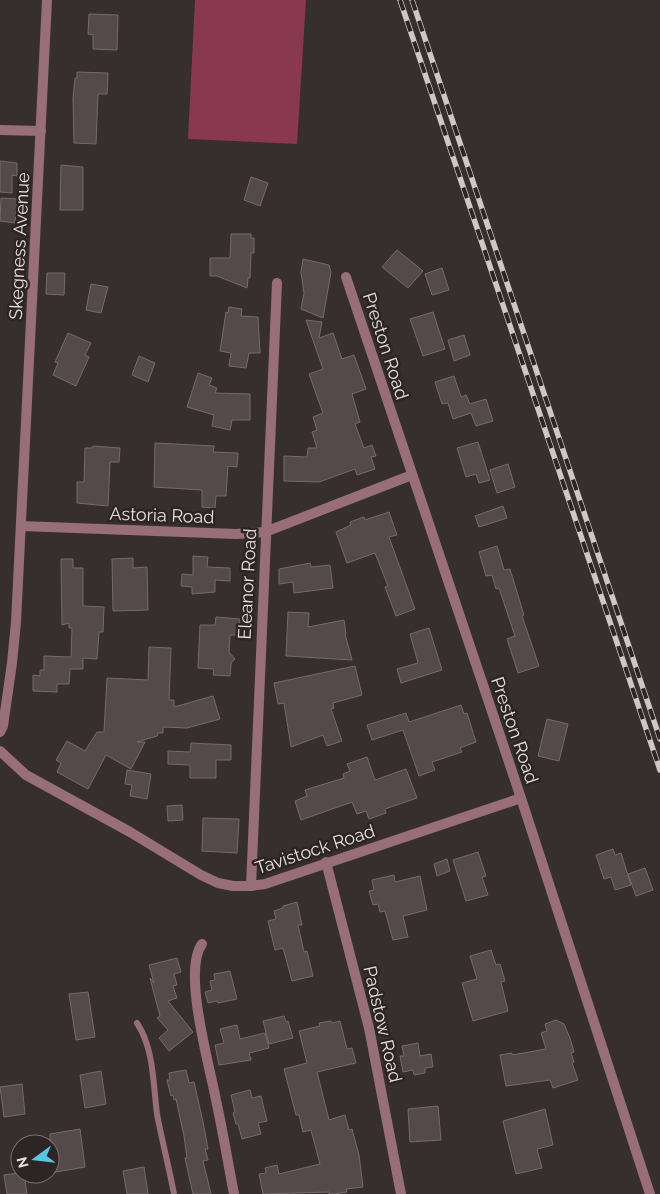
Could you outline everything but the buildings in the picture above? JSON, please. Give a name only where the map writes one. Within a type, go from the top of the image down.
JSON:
[{"type":"street","name":"Skegness Avenue","points":[[0,732],[3,726],[12,663],[21,526],[48,0]]},
{"type":"street","points":[[0,130],[41,131]]},
{"type":"street","name":"Preston Road","points":[[346,278],[521,798],[650,1194]]},
{"type":"street","name":"Eleanor Road","points":[[251,886],[277,283]]},
{"type":"street","name":"Astoria Road","points":[[21,526],[236,534],[265,532],[412,476]]},
{"type":"street","name":"Tavistock Road","points":[[0,752],[26,775],[130,832],[202,875],[218,883],[233,886],[265,884],[521,798]]},
{"type":"street","name":"Padstow Road","points":[[326,862],[369,1028],[401,1194]]},
{"type":"street","points":[[202,944],[196,951],[196,995],[234,1194]]},
{"type":"lane","points":[[137,1023],[143,1032],[148,1048],[158,1116],[174,1194]]},
{"type":"shaded area","points":[[195,0],[306,0],[297,144],[188,139]]},
{"type":"railway","points":[[400,0],[660,770]]},
{"type":"railway","points":[[412,0],[660,739]]}]
